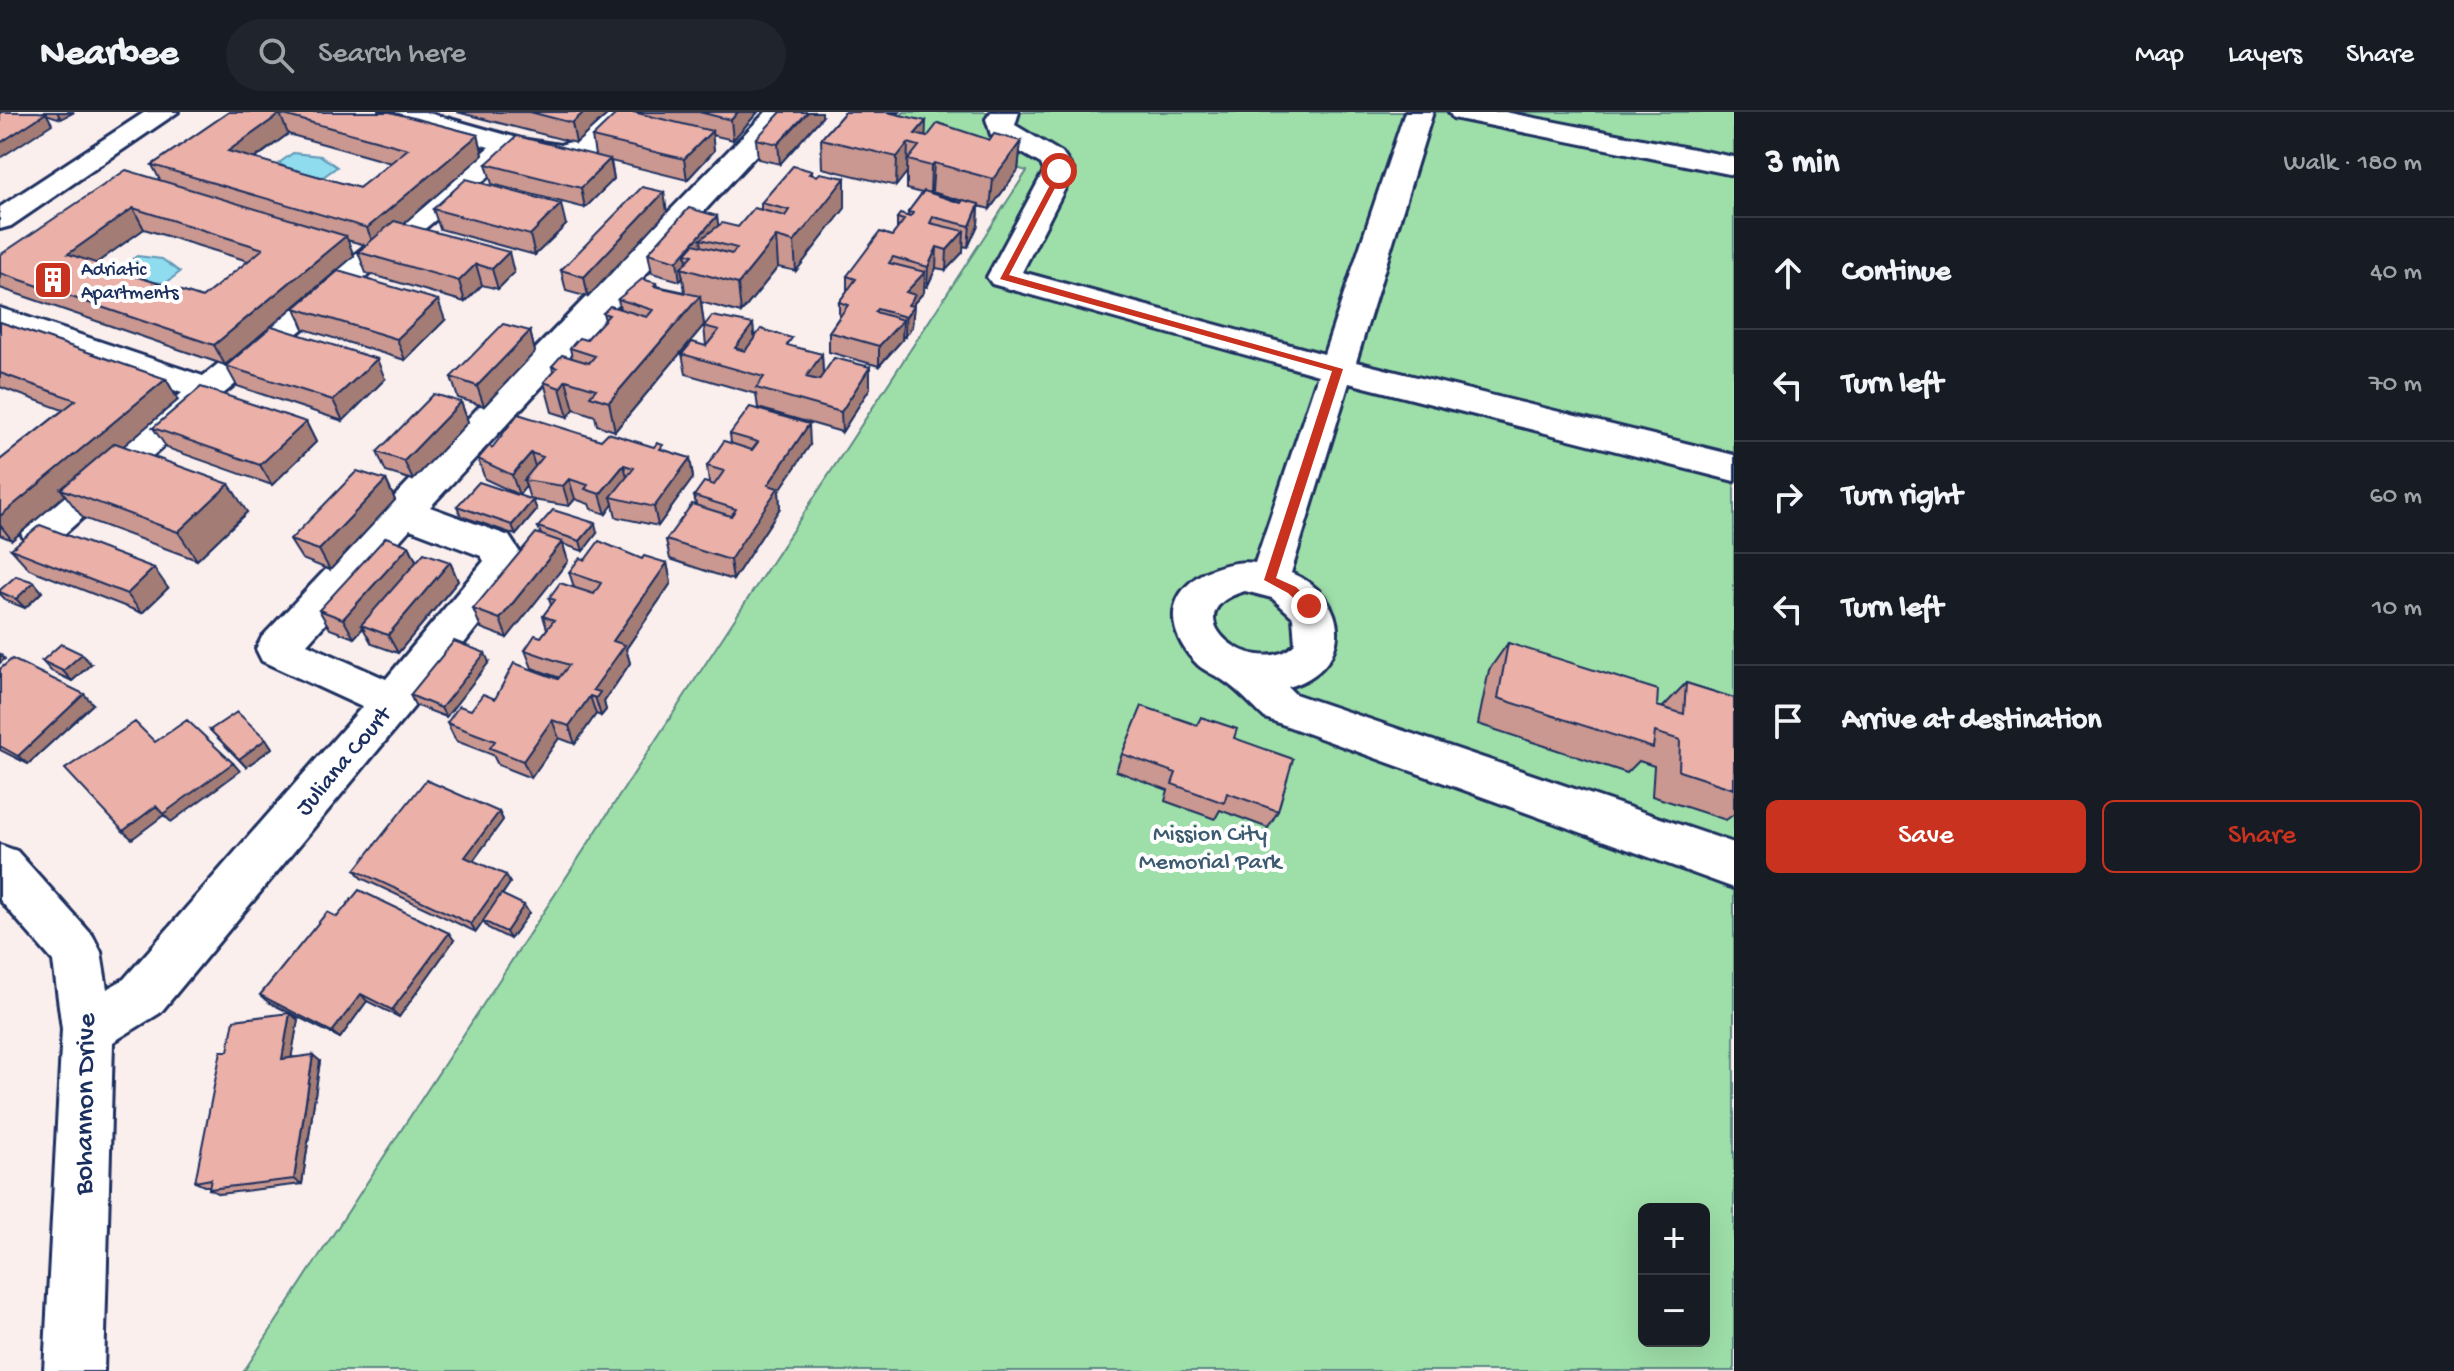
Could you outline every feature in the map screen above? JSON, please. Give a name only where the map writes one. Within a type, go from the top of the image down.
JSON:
[{"type":"street","points":[[0,220],[164,112]]},
{"type":"street","points":[[394,112],[563,157],[580,154],[627,112]]},
{"type":"street","points":[[392,701],[277,649],[665,232],[782,112]]},
{"type":"street","points":[[1005,112],[1000,119],[1001,129],[1052,159],[1059,171],[1003,277],[1338,369],[1734,468]]},
{"type":"street","points":[[1269,580],[1419,112]]},
{"type":"street","points":[[1463,112],[1734,166]]},
{"type":"street","points":[[40,533],[208,390],[510,144]]},
{"type":"street","points":[[0,318],[208,390]]},
{"type":"street","name":"Juliana Court","points":[[88,1029],[142,996],[506,562],[495,546],[404,512]]},
{"type":"street","points":[[1245,576],[1269,580],[1292,590],[1309,606],[1318,625],[1318,643],[1307,660],[1289,670],[1265,674],[1239,669],[1216,658],[1199,641],[1191,621],[1192,603],[1203,588],[1222,579],[1245,576]]},
{"type":"street","points":[[1239,669],[1280,706],[1725,861],[1734,867]]},
{"type":"street","name":"Bohannon Drive","points":[[0,866],[76,952],[88,1029],[74,1371]]},
{"type":"green space","name":"Mission City Memorial Park","points":[[904,112],[1734,112],[1734,1371],[244,1371],[1027,171],[887,131]]},
{"type":"water","points":[[293,153],[321,156],[337,167],[323,177],[296,174],[279,163]]},
{"type":"water","points":[[137,256],[162,259],[180,272],[166,283],[137,281],[119,268]]},
{"type":"building","points":[[0,112],[38,112],[46,113],[0,143]]},
{"type":"building","points":[[229,112],[390,112],[478,135],[367,228],[152,165]],"holes":[[[280,114],[408,149],[359,188],[228,151]]]},
{"type":"building","points":[[530,112],[584,112],[572,123]]},
{"type":"building","points":[[618,112],[633,112],[712,131],[684,159],[592,137]]},
{"type":"building","points":[[699,112],[738,112],[731,120]]},
{"type":"building","points":[[781,112],[808,112],[778,144],[756,139]]},
{"type":"building","points":[[845,112],[887,112],[926,121],[915,134],[927,137],[938,123],[990,140],[994,134],[1021,141],[993,179],[934,163],[931,166],[908,160],[919,146],[908,143],[897,157],[821,139]]},
{"type":"building","points":[[517,136],[610,159],[581,188],[486,164]]},
{"type":"building","points":[[793,166],[812,171],[809,174],[817,176],[820,173],[845,178],[794,242],[776,237],[738,284],[681,268],[693,255],[686,253],[694,244],[732,254],[737,248],[701,239],[722,223],[738,227],[754,208],[785,216],[789,210],[761,203]]},
{"type":"building","points":[[126,170],[346,236],[214,345],[0,273],[0,255]],"holes":[[[133,208],[263,249],[202,298],[68,254]]]},
{"type":"building","points":[[466,179],[561,204],[530,235],[433,209]]},
{"type":"building","points":[[642,187],[664,192],[584,277],[561,270]]},
{"type":"building","points":[[924,191],[961,203],[963,200],[979,204],[970,226],[933,217],[930,223],[964,231],[947,250],[937,247],[928,267],[893,257],[889,263],[925,272],[906,292],[915,295],[908,305],[913,306],[906,317],[877,309],[875,312],[903,320],[879,346],[829,332],[848,305],[839,302],[856,279],[847,276],[880,232],[892,236],[904,220],[897,218],[900,214],[910,217],[913,213],[908,212]]},
{"type":"building","points":[[689,208],[717,216],[677,261],[648,253]]},
{"type":"building","points":[[394,221],[509,252],[492,269],[476,264],[459,281],[358,252]]},
{"type":"building","points":[[338,271],[438,300],[397,339],[295,308]]},
{"type":"building","points":[[642,279],[656,283],[654,286],[700,296],[609,402],[590,396],[596,389],[566,380],[560,388],[544,382],[557,368],[552,366],[562,355],[589,363],[595,356],[570,348],[579,338],[586,340],[609,315],[603,313],[610,306],[647,317],[653,310],[618,299]]},
{"type":"building","points":[[712,316],[753,324],[735,348],[745,351],[761,329],[792,338],[787,345],[822,354],[806,377],[819,380],[834,358],[870,367],[841,412],[756,388],[764,377],[682,354],[692,342],[706,346],[719,330],[704,326]]},
{"type":"building","points":[[0,322],[166,379],[0,516],[0,460],[76,400],[0,373]]},
{"type":"building","points":[[503,324],[530,331],[477,386],[451,377]]},
{"type":"building","points":[[272,326],[377,359],[333,400],[226,366]]},
{"type":"building","points":[[201,387],[306,422],[260,465],[153,428]]},
{"type":"building","points":[[434,394],[461,402],[404,461],[377,452]]},
{"type":"building","points":[[750,407],[809,424],[768,485],[778,488],[730,560],[666,540],[692,504],[731,516],[736,509],[694,496],[704,482],[714,485],[724,471],[707,466],[724,441],[752,450],[758,442],[730,434]]},
{"type":"building","points":[[518,414],[601,440],[608,433],[654,447],[657,443],[663,445],[660,449],[690,458],[654,507],[611,497],[634,468],[624,465],[600,494],[585,489],[588,485],[569,479],[563,486],[524,480],[543,457],[531,453],[512,475],[478,459],[489,446],[492,448]]},
{"type":"building","points":[[115,443],[229,484],[178,532],[61,489]]},
{"type":"building","points":[[357,471],[386,480],[319,550],[290,540]]},
{"type":"building","points":[[479,482],[533,500],[512,525],[457,506]]},
{"type":"building","points":[[553,510],[595,523],[580,541],[538,527]]},
{"type":"building","points":[[40,525],[154,568],[127,594],[11,549]]},
{"type":"building","points":[[536,533],[562,542],[500,619],[473,609]]},
{"type":"building","points":[[386,537],[409,546],[343,619],[319,610]]},
{"type":"building","points":[[599,541],[642,559],[644,556],[667,563],[613,641],[625,645],[593,690],[600,692],[596,698],[590,696],[569,726],[552,720],[523,761],[490,748],[495,741],[447,723],[459,706],[471,710],[483,694],[495,699],[514,663],[558,679],[569,665],[525,650],[535,635],[541,637],[554,620],[543,616],[555,600],[549,598],[560,583],[594,594],[601,583],[569,572],[580,558],[585,560]]},
{"type":"building","points":[[424,553],[450,562],[388,635],[361,625]]},
{"type":"building","points":[[16,576],[34,582],[16,599],[0,590]]},
{"type":"building","points":[[454,641],[485,653],[441,708],[410,695]]},
{"type":"building","points":[[1508,643],[1658,690],[1657,706],[1684,714],[1686,683],[1734,698],[1734,789],[1679,771],[1680,740],[1655,732],[1653,748],[1498,698]]},
{"type":"building","points":[[61,644],[82,654],[63,671],[42,661]]},
{"type":"building","points":[[12,659],[84,694],[18,756],[0,746],[0,669]]},
{"type":"building","points":[[1142,706],[1197,725],[1201,717],[1237,729],[1234,738],[1293,759],[1278,811],[1227,793],[1224,803],[1172,784],[1176,773],[1122,754]]},
{"type":"building","points":[[237,712],[266,739],[239,759],[210,730]]},
{"type":"building","points":[[187,720],[233,763],[163,814],[156,806],[123,831],[65,769],[135,722],[155,742]]},
{"type":"building","points":[[426,780],[499,812],[465,857],[506,875],[471,924],[355,870]]},
{"type":"building","points":[[359,890],[449,933],[392,1010],[361,994],[332,1032],[260,995],[327,912],[337,917]]},
{"type":"building","points":[[501,894],[524,905],[506,932],[483,921]]},
{"type":"building","points":[[290,1013],[282,1059],[313,1055],[294,1179],[209,1189],[211,1179],[195,1182],[221,1051],[228,1051],[234,1020]]},
{"type":"place","name":"Adriatic Apartments","points":[[53,280]]},
{"type":"route","points":[[1059,171],[1003,277],[1338,369],[1269,580],[1292,590],[1309,606]]}]
